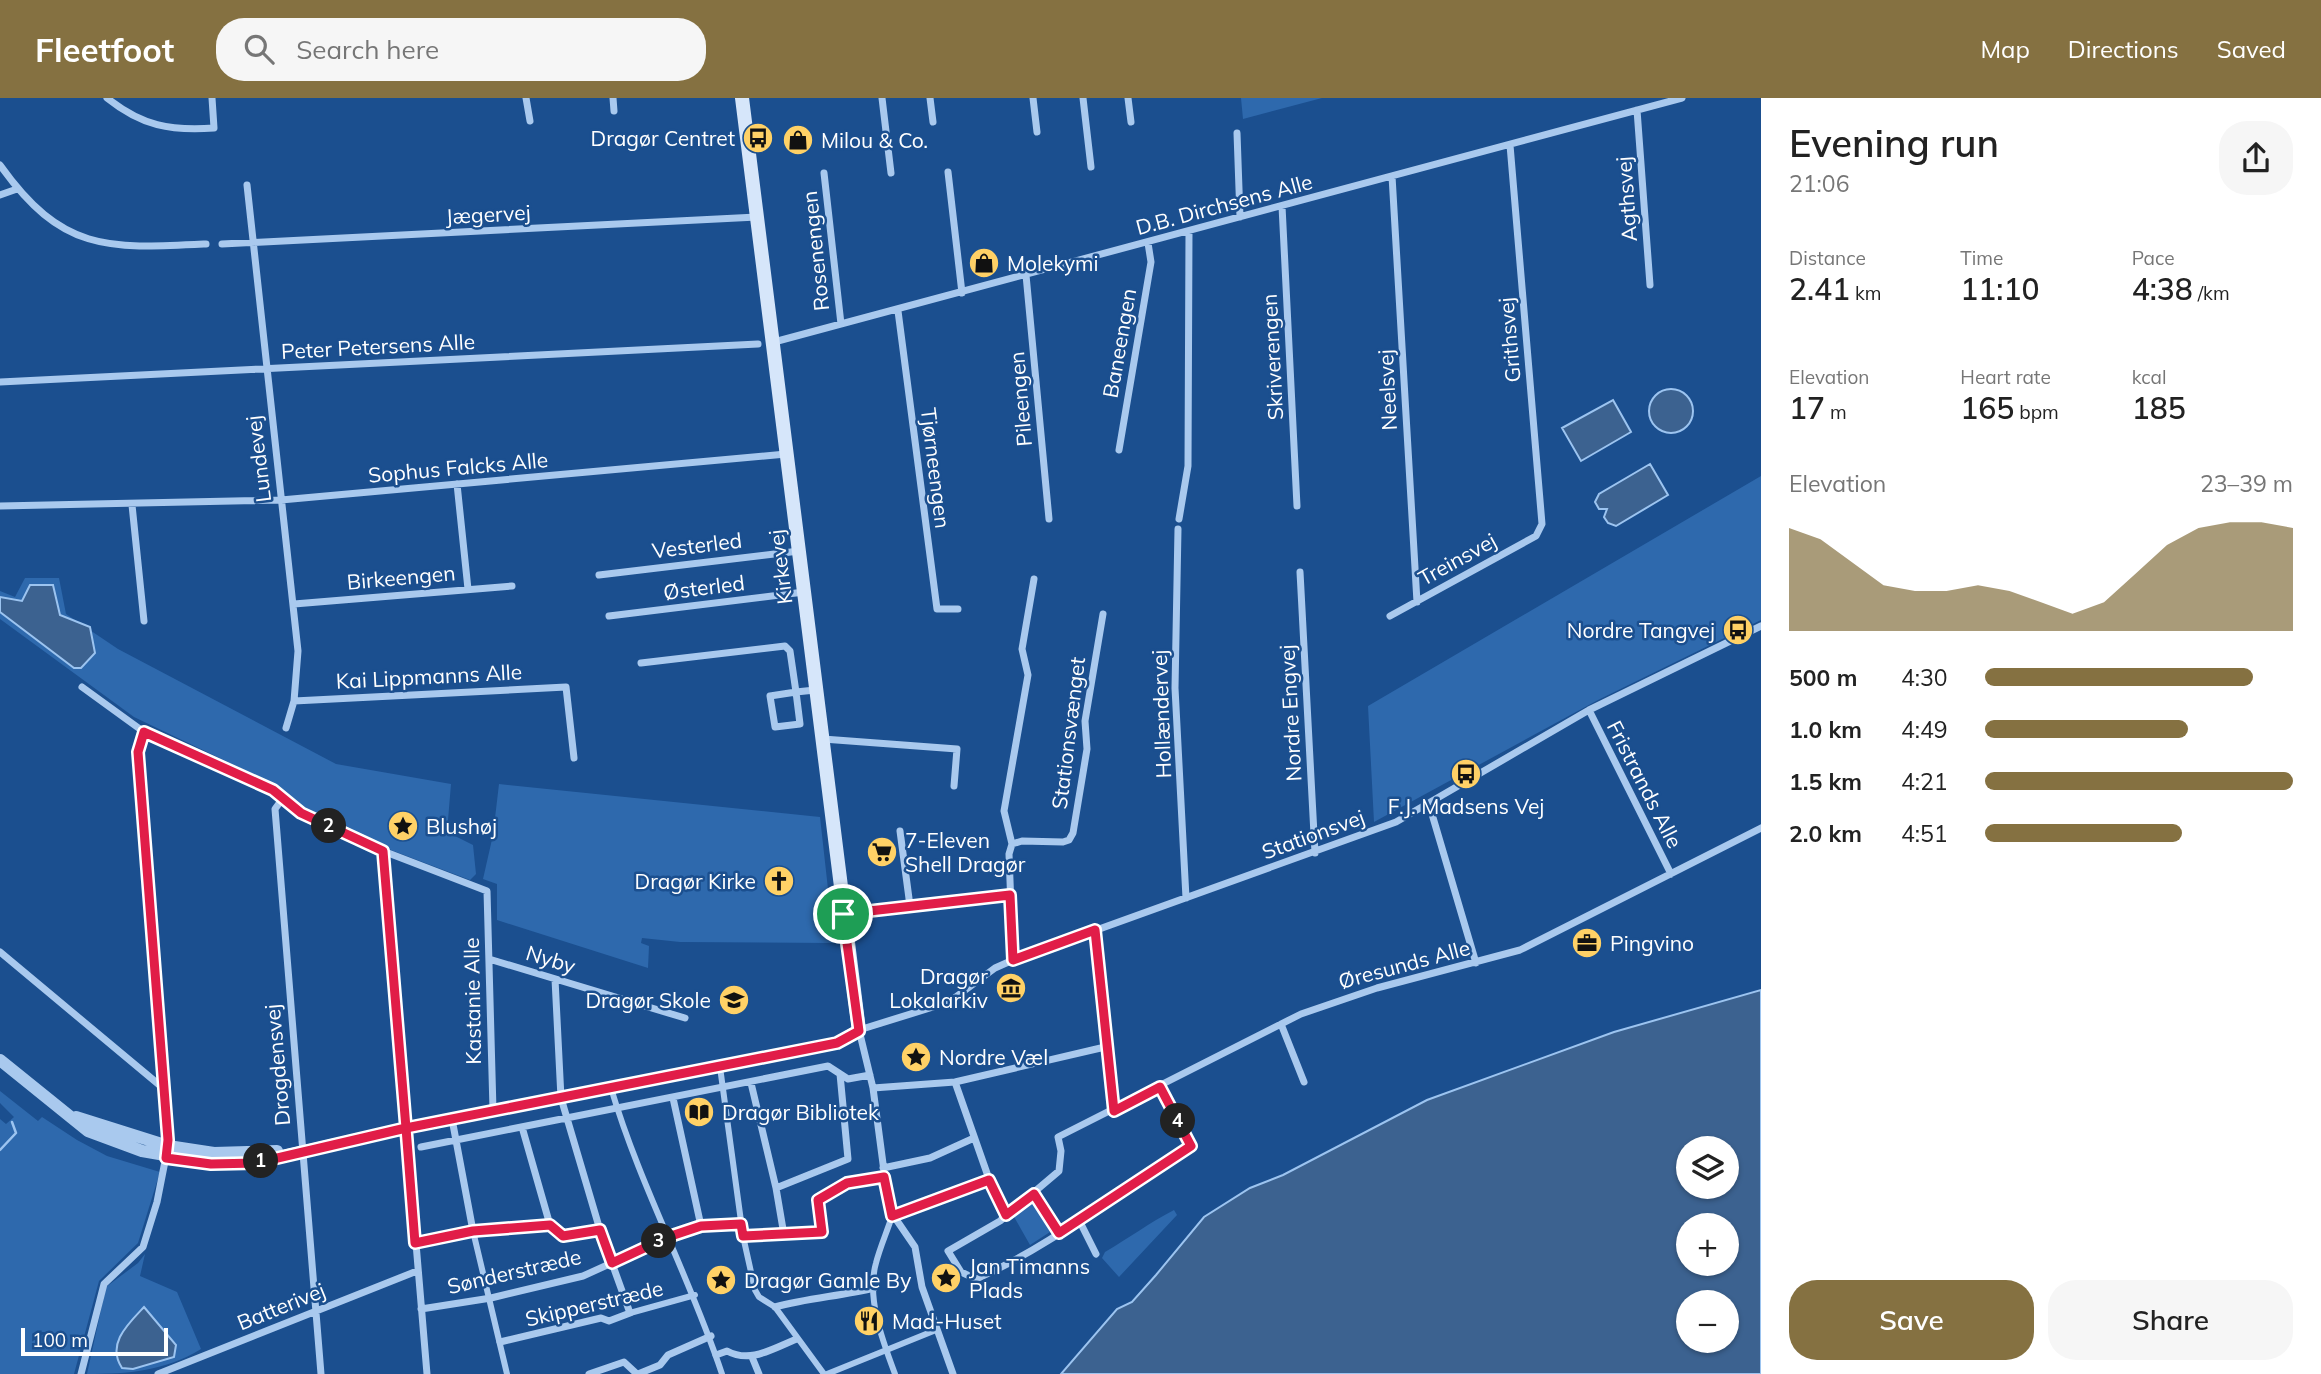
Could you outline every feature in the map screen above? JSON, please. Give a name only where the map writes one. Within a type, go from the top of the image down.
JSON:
[{"type":"main road","name":"Kirkevej","points":[[742,98],[859,1031]]},
{"type":"street","points":[[107,98],[129,115],[154,124],[196,129],[214,128],[212,98]]},
{"type":"street","points":[[526,98],[530,121]]},
{"type":"street","points":[[612,98],[614,111]]},
{"type":"street","points":[[882,98],[891,173]]},
{"type":"street","points":[[930,98],[933,122]]},
{"type":"street","points":[[1032,98],[1037,132]]},
{"type":"street","points":[[1083,98],[1091,167]]},
{"type":"street","points":[[1128,98],[1131,122]]},
{"type":"street","name":"D.B. Dirchsens Alle","points":[[774,342],[898,311],[1682,98]]},
{"type":"street","name":"Agthsvej","points":[[1637,110],[1650,285]]},
{"type":"street","points":[[1237,133],[1240,218]]},
{"type":"street","name":"Grithsvej","points":[[1510,145],[1542,524],[1540,531]]},
{"type":"street","points":[[0,165],[17,189],[38,211],[64,230],[92,243],[129,248],[206,244]]},
{"type":"street","points":[[948,172],[962,293]]},
{"type":"street","name":"Rosenengen","points":[[824,173],[841,324]]},
{"type":"street","name":"Neelsvej","points":[[1392,176],[1416,602]]},
{"type":"street","name":"Lundevej","points":[[247,185],[265,369],[298,650],[294,701],[286,728]]},
{"type":"street","points":[[0,195],[17,189]]},
{"type":"street","name":"Skriverengen","points":[[1282,206],[1297,506]]},
{"type":"street","name":"Jægervej","points":[[222,244],[757,217]]},
{"type":"street","points":[[1179,519],[1188,466],[1189,232]]},
{"type":"street","name":"Baneengen","points":[[1119,450],[1151,261],[1148,243]]},
{"type":"street","name":"Pileengen","points":[[1026,275],[1049,519]]},
{"type":"street","name":"Tjørneengen","points":[[898,311],[937,609],[958,608]]},
{"type":"street","name":"Peter Petersens Alle","points":[[0,382],[758,344]]},
{"type":"street","name":"Sophus Falcks Alle","points":[[0,506],[281,500],[787,454]]},
{"type":"street","points":[[457,484],[468,589]]},
{"type":"street","points":[[132,505],[144,621]]},
{"type":"street","name":"Hollændervej","points":[[1178,529],[1175,688],[1186,898]]},
{"type":"street","name":"Treinsvej","points":[[1390,616],[1535,537],[1540,531]]},
{"type":"street","name":"Vesterled","points":[[599,575],[799,551]]},
{"type":"street","name":"Nordre Engvej","points":[[1300,572],[1315,853]]},
{"type":"street","points":[[1013,960],[1009,854],[1012,844],[1004,811],[1028,675],[1022,649],[1034,579]]},
{"type":"street","name":"Birkeengen","points":[[294,604],[512,586]]},
{"type":"street","name":"Østerled","points":[[609,616],[804,592]]},
{"type":"street","name":"Stationsvænget","points":[[1012,844],[1022,841],[1063,842],[1069,840],[1073,833],[1087,749],[1085,721],[1103,614]]},
{"type":"street","name":"Stationsvej","points":[[859,1031],[949,1002],[995,968],[1013,960],[1396,822],[1588,710],[1761,626]]},
{"type":"street","points":[[641,663],[785,646],[790,651],[796,692],[800,724],[775,727],[770,695],[796,692],[815,690]]},
{"type":"street","points":[[82,687],[144,732],[273,790],[301,813],[383,851],[427,1374]]},
{"type":"street","name":"Kai Lippmanns Alle","points":[[294,701],[566,687],[574,758]]},
{"type":"street","name":"Fristrands Alle","points":[[1588,710],[1671,874]]},
{"type":"street","points":[[81,1374],[104,1284],[143,1247],[158,1202],[167,1152],[138,752],[144,732]]},
{"type":"street","points":[[822,739],[957,749],[954,786]]},
{"type":"street","name":"Drogdensvej","points":[[284,798],[275,809],[321,1374]]},
{"type":"street","points":[[1429,804],[1476,963]]},
{"type":"street","name":"Øresunds Alle","points":[[1034,1194],[1059,1171],[1061,1151],[1058,1137],[1114,1111],[1281,1024],[1326,1004],[1538,943],[1761,828]]},
{"type":"street","points":[[900,831],[910,906]]},
{"type":"street","name":"Kastanie Alle","points":[[383,851],[487,891],[492,1110]]},
{"type":"street","points":[[843,914],[1010,895]]},
{"type":"street","points":[[1095,930],[1105,1046],[1114,1111]]},
{"type":"street","points":[[0,952],[163,1088]]},
{"type":"street","name":"Nyby","points":[[489,959],[685,1018]]},
{"type":"street","points":[[555,979],[561,1098],[600,1230],[630,1314]]},
{"type":"street","points":[[1281,1024],[1304,1082]]},
{"type":"street","points":[[0,1060],[65,1114],[167,1152],[214,1153],[302,1150],[837,1043],[859,1031],[873,1088],[884,1177],[892,1216],[915,1247],[936,1330],[953,1374]]},
{"type":"street","points":[[873,1088],[955,1082],[1105,1046]]},
{"type":"street","points":[[421,1147],[828,1066],[848,1079],[870,1075]]},
{"type":"street","points":[[720,1067],[743,1236],[759,1297],[775,1307],[826,1374],[936,1330]]},
{"type":"street","points":[[776,1188],[823,1171],[848,1158],[850,1154],[840,1074]]},
{"type":"street","points":[[955,1082],[989,1180],[1006,1215]]},
{"type":"street","points":[[751,1083],[776,1188],[784,1235]]},
{"type":"street","points":[[1059,1233],[1034,1194],[948,1251],[961,1272],[976,1279],[1009,1264],[1080,1222],[1114,1195],[1191,1146],[1160,1087]]},
{"type":"street","points":[[611,1088],[668,1237],[711,1336],[722,1374]]},
{"type":"street","points":[[673,1098],[701,1226]]},
{"type":"street","points":[[452,1119],[473,1231],[507,1374]]},
{"type":"street","points":[[522,1127],[550,1225],[563,1236],[600,1230]]},
{"type":"street","points":[[883,1168],[930,1158],[974,1138]]},
{"type":"street","points":[[743,1236],[822,1232],[818,1200],[847,1183],[884,1177]]},
{"type":"street","points":[[892,1216],[989,1180]]},
{"type":"street","points":[[892,1216],[875,1265],[874,1288],[876,1311],[895,1374]]},
{"type":"street","points":[[1080,1222],[1096,1254]]},
{"type":"street","name":"Sønderstræde","points":[[421,1309],[491,1298],[583,1276],[668,1237],[701,1226],[741,1224]]},
{"type":"street","points":[[415,1243],[473,1231],[550,1225]]},
{"type":"street","name":"Batterivej","points":[[161,1374],[417,1271]]},
{"type":"street","points":[[775,1307],[814,1296],[840,1296],[874,1288]]},
{"type":"street","name":"Skipperstræde","points":[[500,1342],[601,1318],[610,1321],[695,1295]]},
{"type":"street","points":[[589,1374],[624,1362],[637,1374],[660,1365],[668,1355],[711,1336]]},
{"type":"street","points":[[716,1355],[727,1352],[738,1357],[752,1357],[797,1339]]},
{"type":"street","points":[[752,1357],[759,1374]]},
{"type":"shaded area","points":[[1241,98],[1322,98],[1243,119]]},
{"type":"shaded area","points":[[1671,389],[1687,395],[1693,411],[1687,427],[1671,433],[1655,427],[1649,411],[1655,395]]},
{"type":"shaded area","points":[[1613,400],[1631,432],[1581,461],[1562,428]]},
{"type":"shaded area","points":[[1650,464],[1668,495],[1616,526],[1608,523],[1604,517],[1607,509],[1599,509],[1595,502],[1599,494]]},
{"type":"shaded area","points":[[1761,476],[1761,620],[1598,700],[1374,822],[1368,706]]},
{"type":"shaded area","points":[[25,578],[59,578],[66,614],[118,649],[336,764],[451,784],[447,832],[473,845],[476,874],[470,880],[391,850],[304,808],[278,786],[134,717],[0,619],[0,591],[15,597]]},
{"type":"shaded area","points":[[30,585],[53,585],[60,615],[90,627],[95,653],[81,668],[74,668],[0,612],[0,597],[22,601]]},
{"type":"shaded area","name":"Dragør Kirke","points":[[499,784],[820,817],[834,943],[680,942],[642,938],[641,943],[649,946],[648,968],[497,920],[497,884],[483,879],[493,835]]},
{"type":"shaded area","points":[[1761,990],[1761,1374],[1061,1374],[1117,1309],[1132,1302],[1204,1217],[1250,1188],[1283,1175],[1427,1100],[1614,1032]]},
{"type":"shaded area","points":[[0,1091],[38,1121],[42,1117],[107,1156],[160,1172],[138,1243],[99,1281],[74,1374],[0,1374],[0,1119],[6,1124],[14,1117],[0,1103]]},
{"type":"shaded area","points":[[1032,1202],[1050,1232],[1030,1245],[1013,1215]]},
{"type":"shaded area","points":[[1174,1210],[1177,1215],[1119,1277],[1102,1258],[1105,1252]]},
{"type":"shaded area","points":[[145,1254],[140,1276],[177,1292],[201,1349],[160,1367],[87,1374],[106,1287],[138,1263]]},
{"type":"shaded area","points":[[144,1307],[176,1345],[174,1357],[133,1369],[122,1368],[116,1351],[118,1343],[126,1327]]},
{"type":"waterway","points":[[0,1150],[16,1133],[12,1122]]},
{"type":"place","name":"Dragør Centret","points":[[758,138]]},
{"type":"place","name":"Milou & Co.","points":[[798,140]]},
{"type":"place","name":"Molekymi","points":[[984,263]]},
{"type":"place","name":"Nordre Tangvej","points":[[1738,630]]},
{"type":"place","name":"F.J. Madsens Vej","points":[[1466,774]]},
{"type":"place","name":"Blushøj","points":[[403,826]]},
{"type":"place","name":"7-Eleven Shell Dragør","points":[[882,852]]},
{"type":"place","name":"Dragør Kirke","points":[[779,881]]},
{"type":"place","name":"Pingvino","points":[[1587,943]]},
{"type":"place","name":"Dragør Lokalarkiv","points":[[1011,988]]},
{"type":"place","name":"Dragør Skole","points":[[734,1000]]},
{"type":"place","name":"Nordre Væl","points":[[916,1057]]},
{"type":"place","name":"Dragør Bibliotek","points":[[699,1112]]},
{"type":"place","name":"Jan Timanns Plads","points":[[946,1278]]},
{"type":"place","name":"Dragør Gamle By","points":[[721,1280]]},
{"type":"place","name":"Mad-Huset","points":[[869,1321]]},
{"type":"route","points":[[843,914],[859,1031],[837,1043],[492,1110],[452,1119],[406,1128],[302,1150],[256,1163],[211,1164],[166,1158],[168,1140],[155,950],[138,752],[144,732],[273,790],[301,813],[383,851],[406,1128],[407,1152],[415,1243],[503,1227],[550,1225],[563,1236],[600,1230],[612,1263],[668,1237],[701,1226],[741,1224],[743,1236],[822,1232],[818,1200],[847,1183],[884,1177],[892,1216],[989,1180],[1006,1215],[1034,1194],[1059,1233],[1080,1222],[1114,1195],[1191,1146],[1160,1087],[1114,1111],[1110,1099],[1095,930],[1013,960],[1010,895],[843,914]]}]
